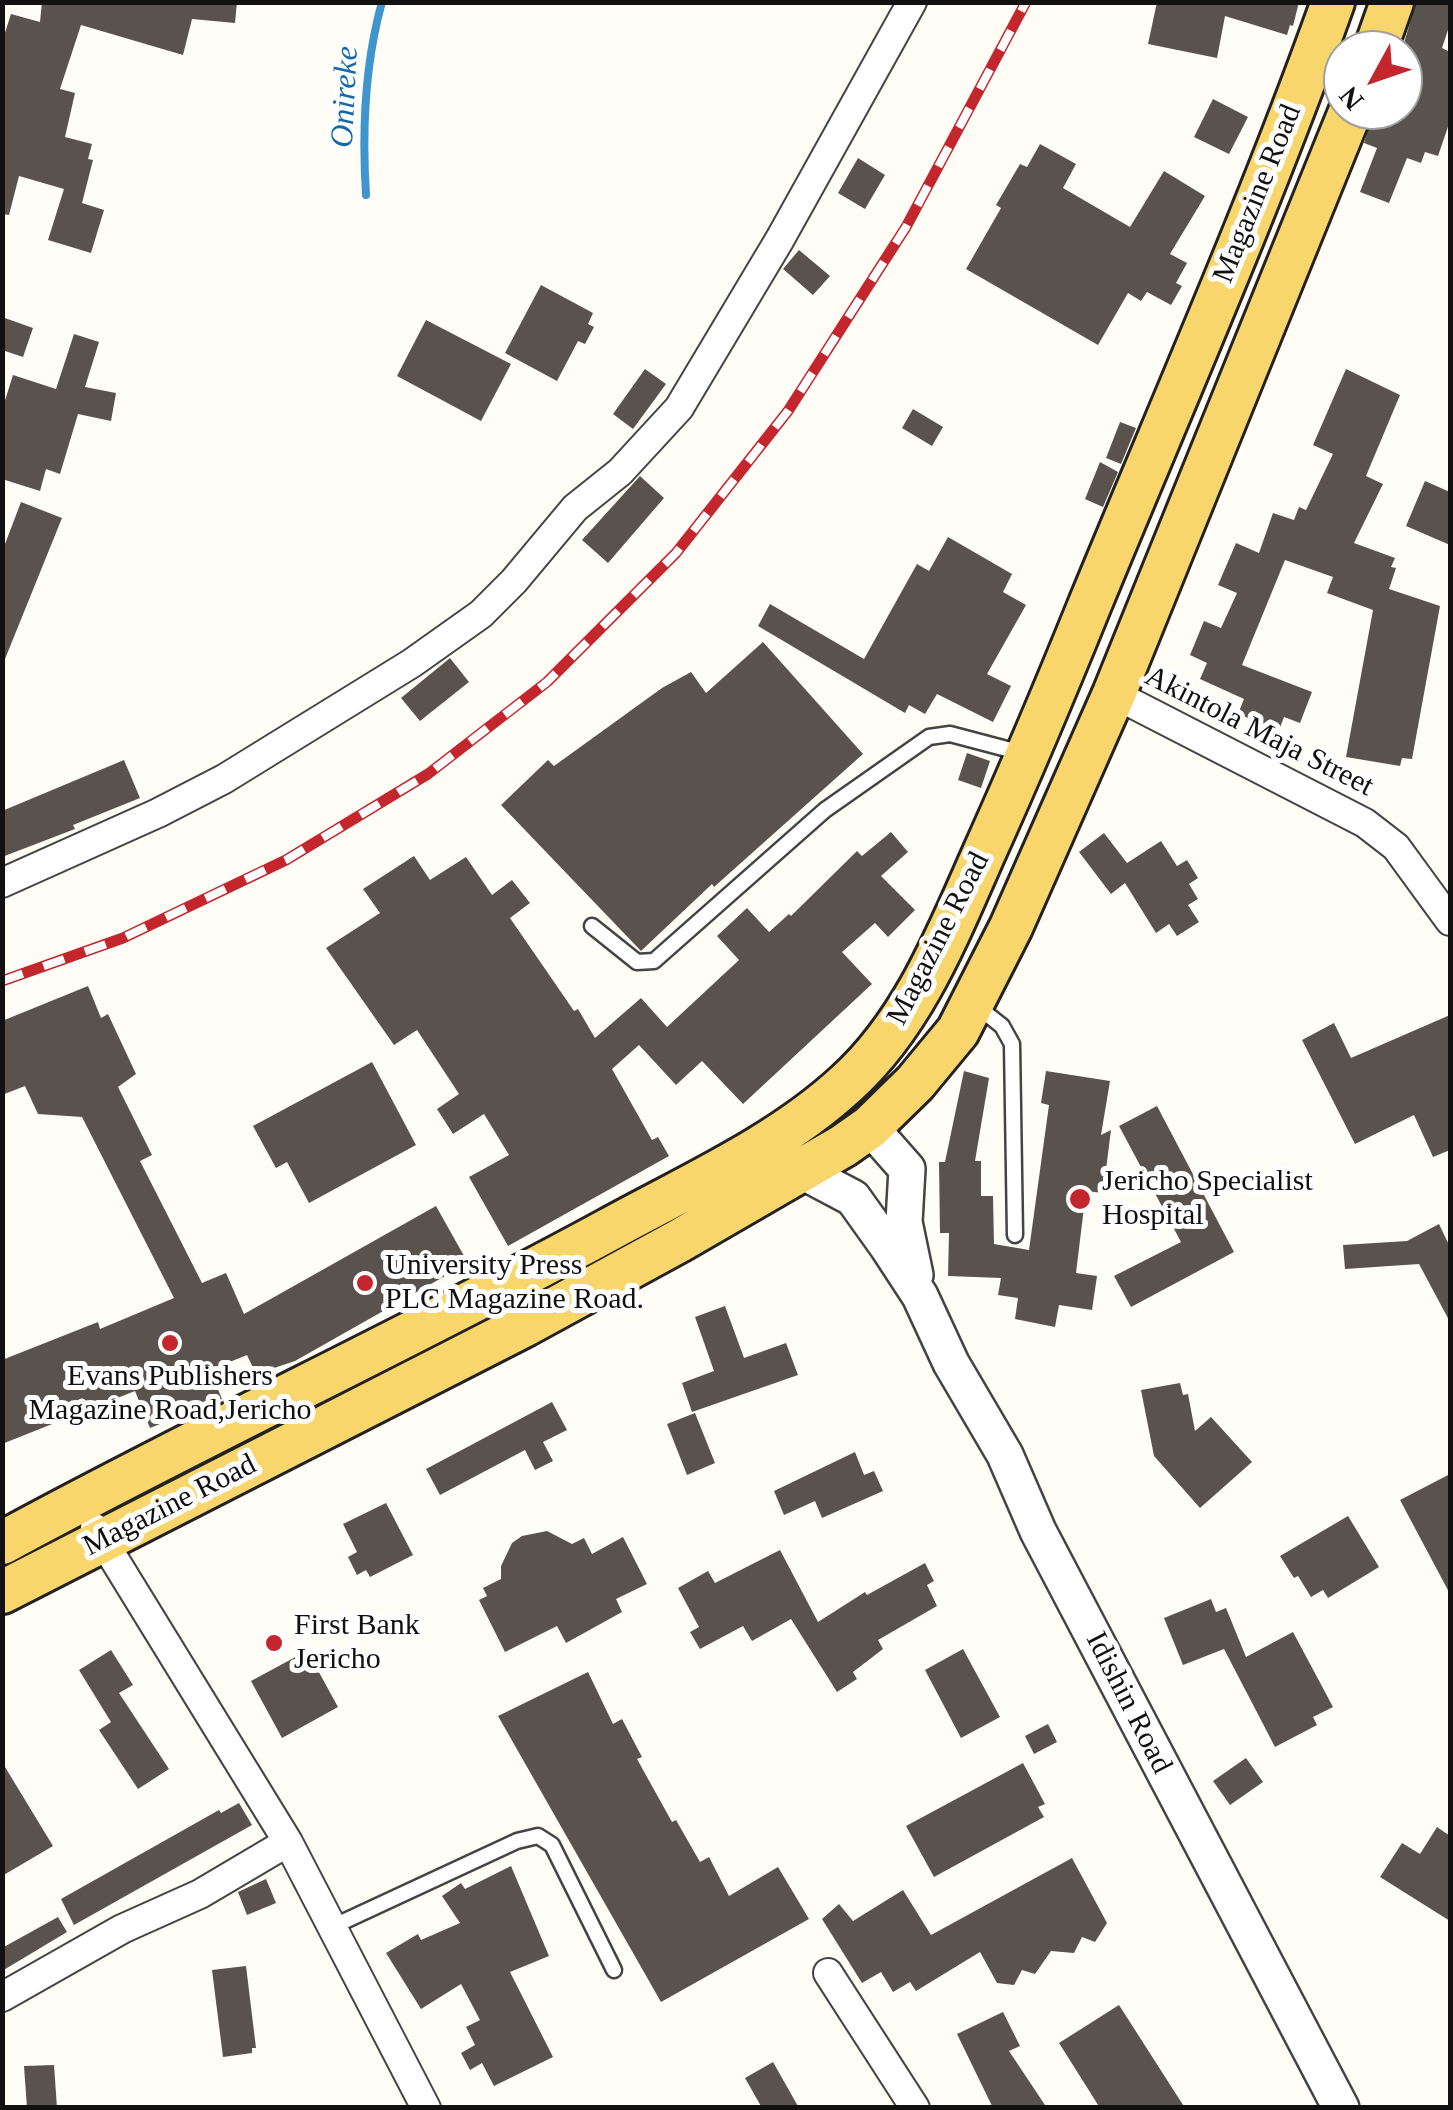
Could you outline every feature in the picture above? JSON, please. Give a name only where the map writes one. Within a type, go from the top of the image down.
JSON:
[{"type":"main road","name":"Magazine Road","points":[[2,1543],[491,1294],[725,1165],[804,1118],[848,1083],[904,1017],[954,919],[1028,754],[1223,281],[1332,2]]},
{"type":"main road","points":[[1382,30],[1392,2]]},
{"type":"main road","name":"Magazine Road","points":[[2,1592],[526,1325],[802,1171],[870,1127],[928,1068],[958,1031],[1012,927],[1114,694],[1343,130]]},
{"type":"main road","points":[[1223,281],[1269,306]]},
{"type":"street","points":[[2,883],[158,813],[224,778],[412,663],[480,614],[514,581],[575,508],[620,472],[679,408],[780,239],[912,2]]},
{"type":"street","name":"Akintola Maja Street","points":[[1114,694],[1365,822],[1396,848],[1450,920]]},
{"type":"street","points":[[870,1127],[907,1169],[904,1222],[920,1296]]},
{"type":"street","points":[[802,1171],[853,1198],[920,1296]]},
{"type":"street","name":"Idishin Road","points":[[920,1296],[951,1363],[1005,1455],[1038,1530],[1214,1871],[1341,2108]]},
{"type":"street","points":[[80,1501],[288,1842],[426,2108]]},
{"type":"street","points":[[2,1998],[122,1930],[200,1894],[288,1842]]},
{"type":"street","points":[[828,1973],[916,2108]]},
{"type":"lane","points":[[592,926],[638,962],[654,961],[824,810],[930,737],[950,734],[1028,754]]},
{"type":"lane","points":[[973,1004],[1002,1026],[1012,1044],[1015,1235]]},
{"type":"lane","points":[[334,1926],[517,1841],[538,1836],[552,1844],[614,1970]]},
{"type":"building","points":[[42,2],[237,2],[235,23],[192,19],[183,55],[81,25],[60,89],[75,93],[65,137],[92,144],[88,159],[93,160],[82,203],[104,210],[91,253],[48,240],[64,189],[19,176],[9,215],[2,214],[2,42],[11,14],[40,22]]},
{"type":"building","points":[[1157,2],[1299,2],[1287,35],[1225,16],[1217,58],[1148,44]]},
{"type":"building","points":[[1416,2],[1450,2],[1450,24],[1442,48],[1450,52],[1450,121],[1438,156],[1425,152],[1421,163],[1407,158],[1389,203],[1360,192],[1377,148],[1364,143],[1368,130],[1423,130],[1423,30],[1408,30]]},
{"type":"building","points":[[1213,99],[1248,117],[1229,154],[1194,137]]},
{"type":"building","points":[[1040,144],[1076,164],[1063,188],[1130,227],[1164,171],[1205,196],[1170,254],[1187,263],[1176,283],[1182,286],[1171,305],[1147,292],[1141,301],[1128,293],[1098,345],[966,269],[1001,208],[996,205],[1020,164],[1027,167]]},
{"type":"building","points":[[858,158],[885,175],[865,209],[838,193]]},
{"type":"building","points":[[799,250],[830,276],[813,295],[783,269]]},
{"type":"building","points":[[541,285],[593,313],[588,324],[594,327],[585,344],[578,341],[557,381],[505,353]]},
{"type":"building","points":[[2,317],[33,328],[23,357],[2,350]]},
{"type":"building","points":[[426,320],[511,364],[481,421],[397,376]]},
{"type":"building","points":[[74,334],[99,342],[85,387],[116,393],[111,421],[78,414],[60,474],[46,469],[40,491],[2,479],[2,410],[13,375],[56,389]]},
{"type":"building","points":[[645,369],[666,384],[633,429],[613,414]]},
{"type":"building","points":[[1346,369],[1400,395],[1366,476],[1383,484],[1354,543],[1395,558],[1389,589],[1440,606],[1412,759],[1402,758],[1400,766],[1346,757],[1373,610],[1327,593],[1333,577],[1285,560],[1242,665],[1312,692],[1300,723],[1284,717],[1279,730],[1238,714],[1244,699],[1200,679],[1207,663],[1190,655],[1204,621],[1221,628],[1237,593],[1218,585],[1236,543],[1259,553],[1273,513],[1294,520],[1299,507],[1306,510],[1333,454],[1313,445]]},
{"type":"building","points":[[913,409],[943,427],[932,446],[902,428]]},
{"type":"building","points":[[1120,422],[1136,428],[1121,464],[1106,458]]},
{"type":"building","points":[[1100,462],[1118,472],[1103,507],[1085,499]]},
{"type":"building","points":[[640,476],[664,498],[608,563],[582,540]]},
{"type":"building","points":[[1425,481],[1450,492],[1450,545],[1406,526]]},
{"type":"building","points":[[21,502],[62,518],[5,659],[2,552]]},
{"type":"building","points":[[948,537],[1012,574],[1003,592],[1026,605],[987,674],[1011,686],[993,722],[937,694],[925,714],[909,705],[905,713],[758,626],[770,604],[864,659],[917,564],[929,571]]},
{"type":"building","points":[[763,642],[863,754],[641,951],[501,805],[548,760],[554,766],[662,688],[691,672],[706,693]]},
{"type":"building","points":[[450,658],[469,682],[420,721],[401,698]]},
{"type":"building","points":[[967,753],[990,761],[981,788],[958,780]]},
{"type":"building","points":[[124,760],[140,798],[2,857],[2,811]]},
{"type":"building","points":[[891,832],[908,852],[881,876],[915,910],[888,937],[875,923],[842,952],[872,984],[743,1104],[702,1061],[676,1085],[639,1045],[612,1069],[652,1140],[658,1137],[669,1156],[508,1246],[469,1177],[509,1155],[484,1114],[453,1134],[437,1109],[459,1094],[417,1030],[394,1045],[326,948],[380,913],[363,889],[414,856],[430,880],[466,857],[492,895],[512,880],[530,903],[510,918],[595,1038],[641,998],[667,1027],[739,960],[717,936],[747,908],[769,932],[791,916],[857,851],[862,856]]},
{"type":"building","points":[[1104,833],[1127,863],[1161,841],[1177,866],[1187,860],[1198,878],[1189,884],[1198,899],[1188,905],[1199,922],[1177,936],[1169,924],[1156,933],[1125,883],[1111,894],[1079,852]]},
{"type":"building","points":[[88,986],[101,1018],[108,1014],[136,1074],[118,1087],[152,1155],[140,1161],[202,1283],[226,1273],[244,1314],[436,1206],[468,1263],[295,1361],[256,1374],[247,1355],[210,1370],[222,1399],[150,1428],[135,1391],[2,1444],[2,1360],[98,1322],[100,1329],[174,1298],[82,1117],[38,1114],[25,1086],[2,1095],[2,1021]]},
{"type":"building","points":[[1450,1015],[1450,1150],[1433,1157],[1414,1115],[1355,1144],[1302,1040],[1334,1023],[1351,1058]]},
{"type":"building","points":[[372,1062],[416,1145],[309,1203],[287,1162],[276,1168],[253,1126]]},
{"type":"building","points":[[964,1071],[989,1078],[975,1161],[981,1161],[981,1196],[993,1196],[994,1244],[1029,1250],[1049,1105],[1041,1103],[1046,1071],[1110,1081],[1101,1135],[1111,1130],[1103,1193],[1086,1191],[1076,1273],[1097,1276],[1092,1310],[1059,1305],[1055,1327],[1015,1319],[1018,1298],[998,1295],[1001,1278],[948,1276],[949,1233],[940,1233],[939,1162],[945,1162]]},
{"type":"building","points":[[1157,1106],[1234,1252],[1131,1307],[1114,1276],[1181,1242],[1119,1126]]},
{"type":"building","points":[[1439,1224],[1450,1247],[1450,1322],[1419,1264],[1345,1269],[1343,1245],[1407,1241]]},
{"type":"building","points":[[725,1306],[744,1358],[786,1343],[798,1375],[692,1412],[682,1383],[714,1371],[695,1317]]},
{"type":"building","points":[[1180,1383],[1183,1395],[1188,1394],[1195,1431],[1211,1417],[1252,1462],[1200,1508],[1154,1456],[1141,1390]]},
{"type":"building","points":[[552,1402],[567,1430],[543,1442],[553,1461],[535,1470],[525,1450],[440,1495],[426,1469]]},
{"type":"building","points":[[695,1413],[715,1463],[687,1475],[667,1424]]},
{"type":"building","points":[[855,1452],[864,1475],[874,1471],[883,1491],[822,1518],[815,1501],[784,1515],[774,1491]]},
{"type":"building","points":[[1450,1474],[1450,1594],[1400,1500]]},
{"type":"building","points":[[386,1503],[413,1555],[370,1577],[366,1570],[357,1575],[348,1557],[357,1552],[343,1524]]},
{"type":"building","points":[[1348,1516],[1379,1567],[1328,1598],[1323,1590],[1311,1597],[1280,1556]]},
{"type":"building","points":[[547,1531],[572,1544],[584,1538],[592,1554],[623,1537],[647,1584],[616,1599],[622,1612],[566,1643],[557,1626],[505,1652],[479,1600],[487,1596],[483,1588],[501,1579],[501,1566],[512,1543],[522,1536]]},
{"type":"building","points":[[780,1550],[818,1622],[865,1592],[867,1595],[925,1563],[934,1581],[927,1585],[937,1606],[878,1640],[883,1649],[853,1672],[857,1679],[837,1692],[791,1619],[752,1641],[743,1626],[700,1649],[690,1632],[699,1627],[678,1588],[708,1571],[715,1583]]},
{"type":"building","points":[[1211,1599],[1216,1612],[1226,1608],[1246,1657],[1293,1632],[1333,1707],[1313,1717],[1317,1725],[1275,1747],[1224,1649],[1183,1665],[1164,1618]]},
{"type":"building","points":[[963,1649],[1000,1717],[961,1738],[925,1670]]},
{"type":"building","points":[[111,1650],[133,1685],[119,1693],[169,1769],[138,1789],[99,1730],[111,1722],[79,1670]]},
{"type":"building","points":[[301,1654],[309,1654],[338,1707],[282,1738],[251,1681]]},
{"type":"building","points":[[588,1672],[613,1724],[622,1719],[642,1757],[637,1759],[672,1822],[676,1820],[700,1862],[709,1857],[729,1896],[778,1867],[809,1919],[661,2002],[498,1716]]},
{"type":"building","points":[[1048,1724],[1057,1742],[1034,1754],[1025,1736]]},
{"type":"building","points":[[1246,1758],[1263,1782],[1230,1805],[1213,1781]]},
{"type":"building","points":[[2,1762],[53,1846],[2,1876]]},
{"type":"building","points":[[1023,1763],[1045,1804],[1038,1807],[1044,1817],[934,1877],[906,1826]]},
{"type":"building","points":[[239,1803],[252,1825],[74,1925],[61,1899],[219,1810],[221,1813]]},
{"type":"building","points":[[1437,1827],[1450,1836],[1450,1921],[1380,1877],[1402,1843],[1420,1854]]},
{"type":"building","points":[[1072,1858],[1107,1923],[1095,1942],[1082,1937],[1074,1953],[1051,1951],[1035,1974],[1022,1970],[1014,1985],[997,1983],[980,1952],[916,1991],[910,1982],[893,1992],[881,1972],[862,1983],[822,1919],[839,1904],[853,1921],[903,1890],[931,1935]]},
{"type":"building","points":[[511,1866],[549,1956],[510,1972],[553,2057],[494,2086],[482,2063],[470,2070],[461,2053],[475,2045],[466,2027],[480,2020],[461,1984],[421,2009],[386,1953],[418,1934],[421,1940],[460,1923],[442,1896],[461,1883],[465,1889]]},
{"type":"building","points":[[266,1879],[276,1903],[247,1915],[238,1892]]},
{"type":"building","points":[[58,1917],[67,1932],[2,1971],[2,1948]]},
{"type":"building","points":[[246,1966],[256,2048],[252,2048],[252,2053],[223,2057],[212,1970]]},
{"type":"building","points":[[1119,2005],[1185,2108],[1100,2108],[1059,2043]]},
{"type":"building","points":[[1003,2012],[1020,2046],[1009,2051],[1047,2108],[993,2108],[957,2034]]},
{"type":"building","points":[[773,2062],[799,2108],[762,2108],[745,2078]]},
{"type":"building","points":[[54,2065],[57,2108],[27,2108],[24,2066]]},
{"type":"waterway","name":"Onireke","points":[[366,195],[366,98],[382,2]]},
{"type":"railway","points":[[2,981],[123,938],[286,860],[428,774],[547,682],[676,553],[788,411],[906,227],[1026,2]]},
{"type":"place","name":"Jericho Specialist Hospital","points":[[1080,1199]]},
{"type":"place","name":"University Press PLC Magazine Road.","points":[[365,1283]]},
{"type":"place","name":"Evans Publishers Magazine Road,Jericho","points":[[170,1343]]},
{"type":"place","name":"First Bank Jericho","points":[[274,1643]]}]
